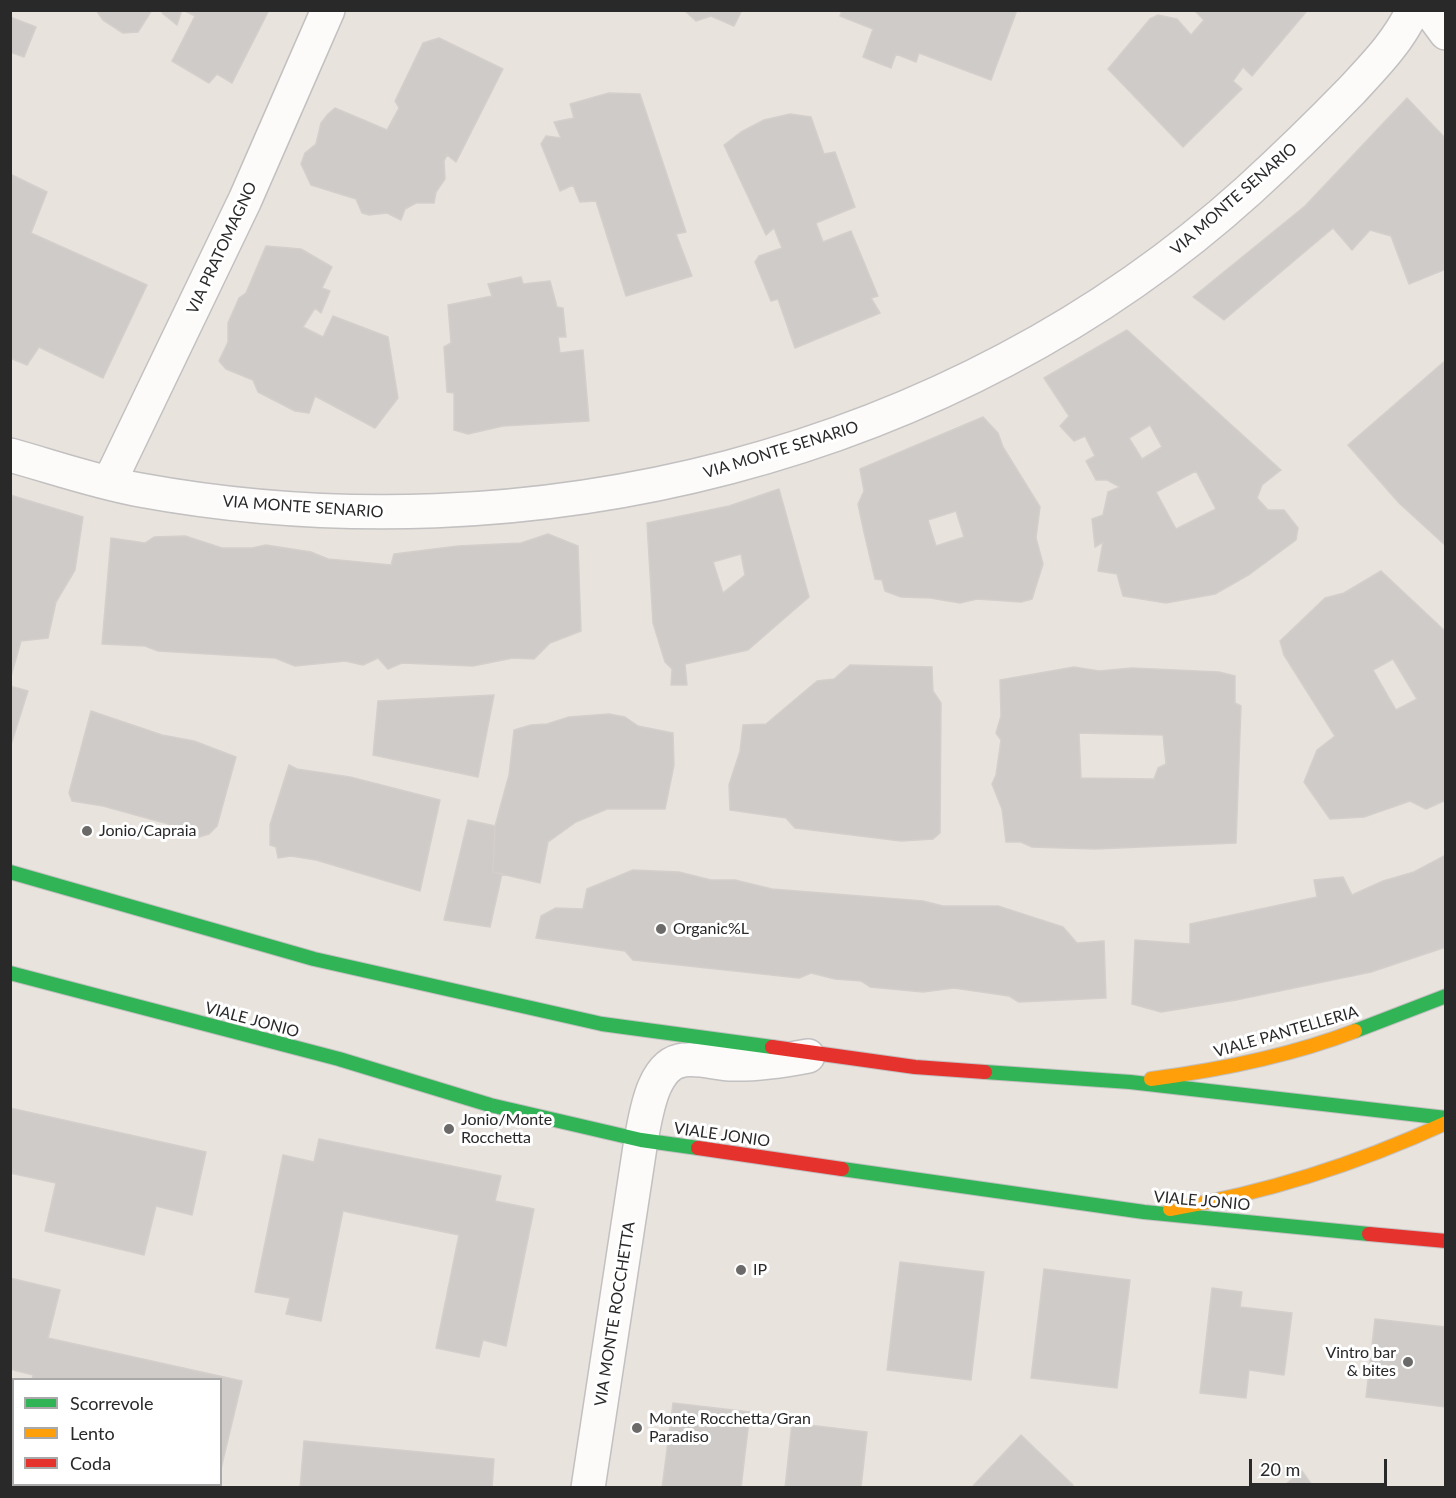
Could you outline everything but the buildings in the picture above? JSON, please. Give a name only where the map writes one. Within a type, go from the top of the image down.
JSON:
[{"type":"main road","points":[[10,872],[240,940],[405,981],[602,1024],[813,1055],[915,1067],[1130,1082],[1446,1118]]},
{"type":"main road","name":"VIALE JONIO","points":[[10,973],[339,1059],[490,1105],[641,1140],[1144,1212],[1446,1241]]},
{"type":"main road","name":"VIALE PANTELLERIA","points":[[1130,1082],[1211,1071],[1334,1040],[1446,996]]},
{"type":"main road","points":[[1144,1212],[1211,1203],[1318,1176],[1446,1123]]},
{"type":"street","name":"VIA PRATOMAGNO","points":[[109,483],[245,200],[328,10]]},
{"type":"street","name":"VIA MONTE SENARIO","points":[[10,455],[109,483],[168,495],[281,509],[404,512],[509,507],[566,501],[666,484],[744,464],[883,417],[981,370],[1078,317],[1206,227],[1317,126],[1392,47],[1413,10]]},
{"type":"street","points":[[1429,10],[1446,33]]},
{"type":"street","name":"VIA MONTE ROCCHETTA","points":[[588,1488],[641,1140],[651,1097],[660,1077],[670,1065],[682,1060],[747,1064],[813,1055]]},
{"type":"traffic: fast","points":[[10,872],[314,959],[602,1024],[772,1047]]},
{"type":"traffic: fast","points":[[10,973],[339,1059],[490,1105],[641,1140],[698,1148]]},
{"type":"traffic: fast","points":[[1355,1031],[1446,996]]},
{"type":"traffic: fast","points":[[985,1072],[1130,1082],[1446,1118]]},
{"type":"traffic: fast","points":[[842,1169],[1144,1212],[1369,1234]]},
{"type":"traffic: slow","points":[[1151,1079],[1254,1061],[1305,1048],[1355,1031]]},
{"type":"traffic: slow","points":[[1170,1209],[1276,1186],[1345,1164],[1446,1123]]},
{"type":"traffic: jam","points":[[772,1047],[915,1067],[985,1072]]},
{"type":"traffic: jam","points":[[698,1148],[842,1169]]},
{"type":"traffic: jam","points":[[1369,1234],[1446,1241]]},
{"type":"place","name":"Jonio/Capraia","points":[[87,831]]},
{"type":"place","name":"Organic%L","points":[[661,929]]},
{"type":"place","name":"Jonio/Monte Rocchetta","points":[[449,1129]]},
{"type":"place","name":"IP","points":[[741,1270]]},
{"type":"place","name":"Vintro bar & bites","points":[[1408,1362]]},
{"type":"place","name":"Monte Rocchetta/Gran Paradiso","points":[[637,1428]]}]
